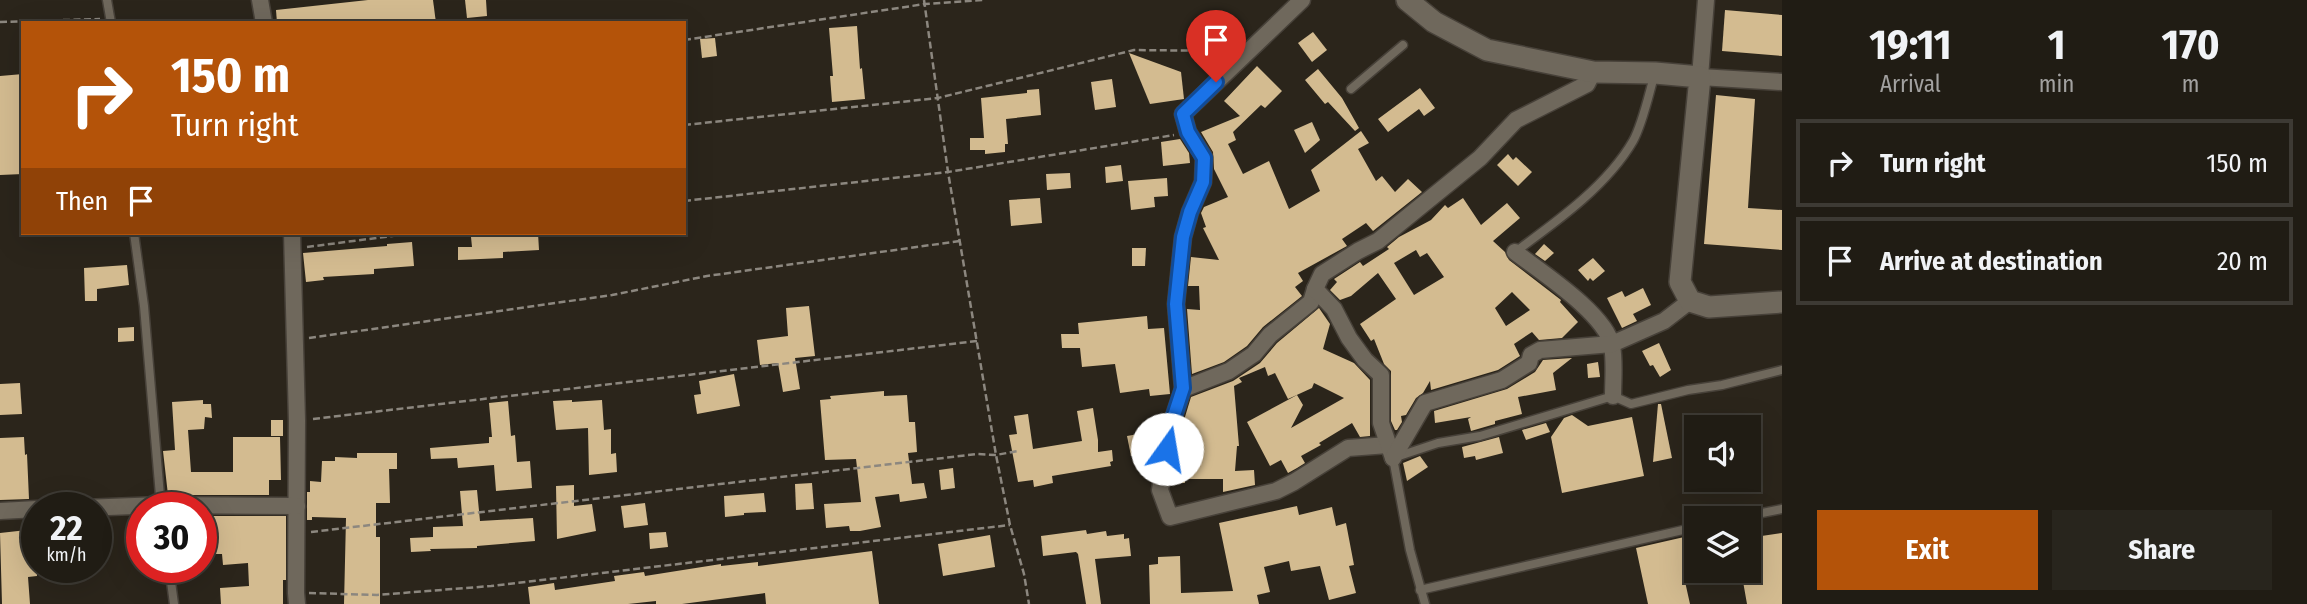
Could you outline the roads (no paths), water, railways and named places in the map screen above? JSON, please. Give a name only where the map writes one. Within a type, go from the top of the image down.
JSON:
[{"type":"street","points":[[260,0],[264,21]]},
{"type":"street","points":[[1302,0],[1183,114],[1188,132],[1204,158],[1203,182],[1183,237],[1176,304],[1183,388],[1170,428],[1160,490],[1170,517],[1276,491],[1348,449],[1391,452]]},
{"type":"street","points":[[1408,0],[1434,22],[1487,50],[1593,72],[1655,73],[1782,82]]},
{"type":"street","points":[[1704,0],[1700,77],[1680,282],[1690,301],[1709,307],[1782,302]]},
{"type":"street","points":[[1183,388],[1230,370],[1254,354],[1270,335],[1311,302],[1322,274],[1378,241],[1480,158],[1516,120],[1587,85],[1593,72]]},
{"type":"street","points":[[293,241],[297,421],[296,598]]},
{"type":"street","points":[[1515,252],[1598,320],[1612,344],[1613,396]]},
{"type":"street","points":[[1315,289],[1334,309],[1349,338],[1365,360],[1381,375],[1381,423],[1391,452]]},
{"type":"street","points":[[1391,452],[1425,403],[1502,380],[1529,363],[1531,355],[1540,350],[1612,344],[1664,321],[1690,301]]},
{"type":"street","points":[[217,506],[297,506]]},
{"type":"street","points":[[0,510],[21,509]]},
{"type":"lane","points":[[107,0],[111,20]]},
{"type":"lane","points":[[1351,89],[1403,45]]},
{"type":"lane","points":[[1515,252],[1562,218],[1614,168],[1634,139],[1655,73]]},
{"type":"lane","points":[[134,235],[144,306],[159,492]]},
{"type":"lane","points":[[1425,604],[1419,590],[1391,452],[1480,436],[1613,396],[1632,404],[1782,370]]},
{"type":"lane","points":[[1761,513],[1782,509]]},
{"type":"lane","points":[[1419,590],[1684,530]]},
{"type":"lane","points":[[171,583],[174,604]]}]
